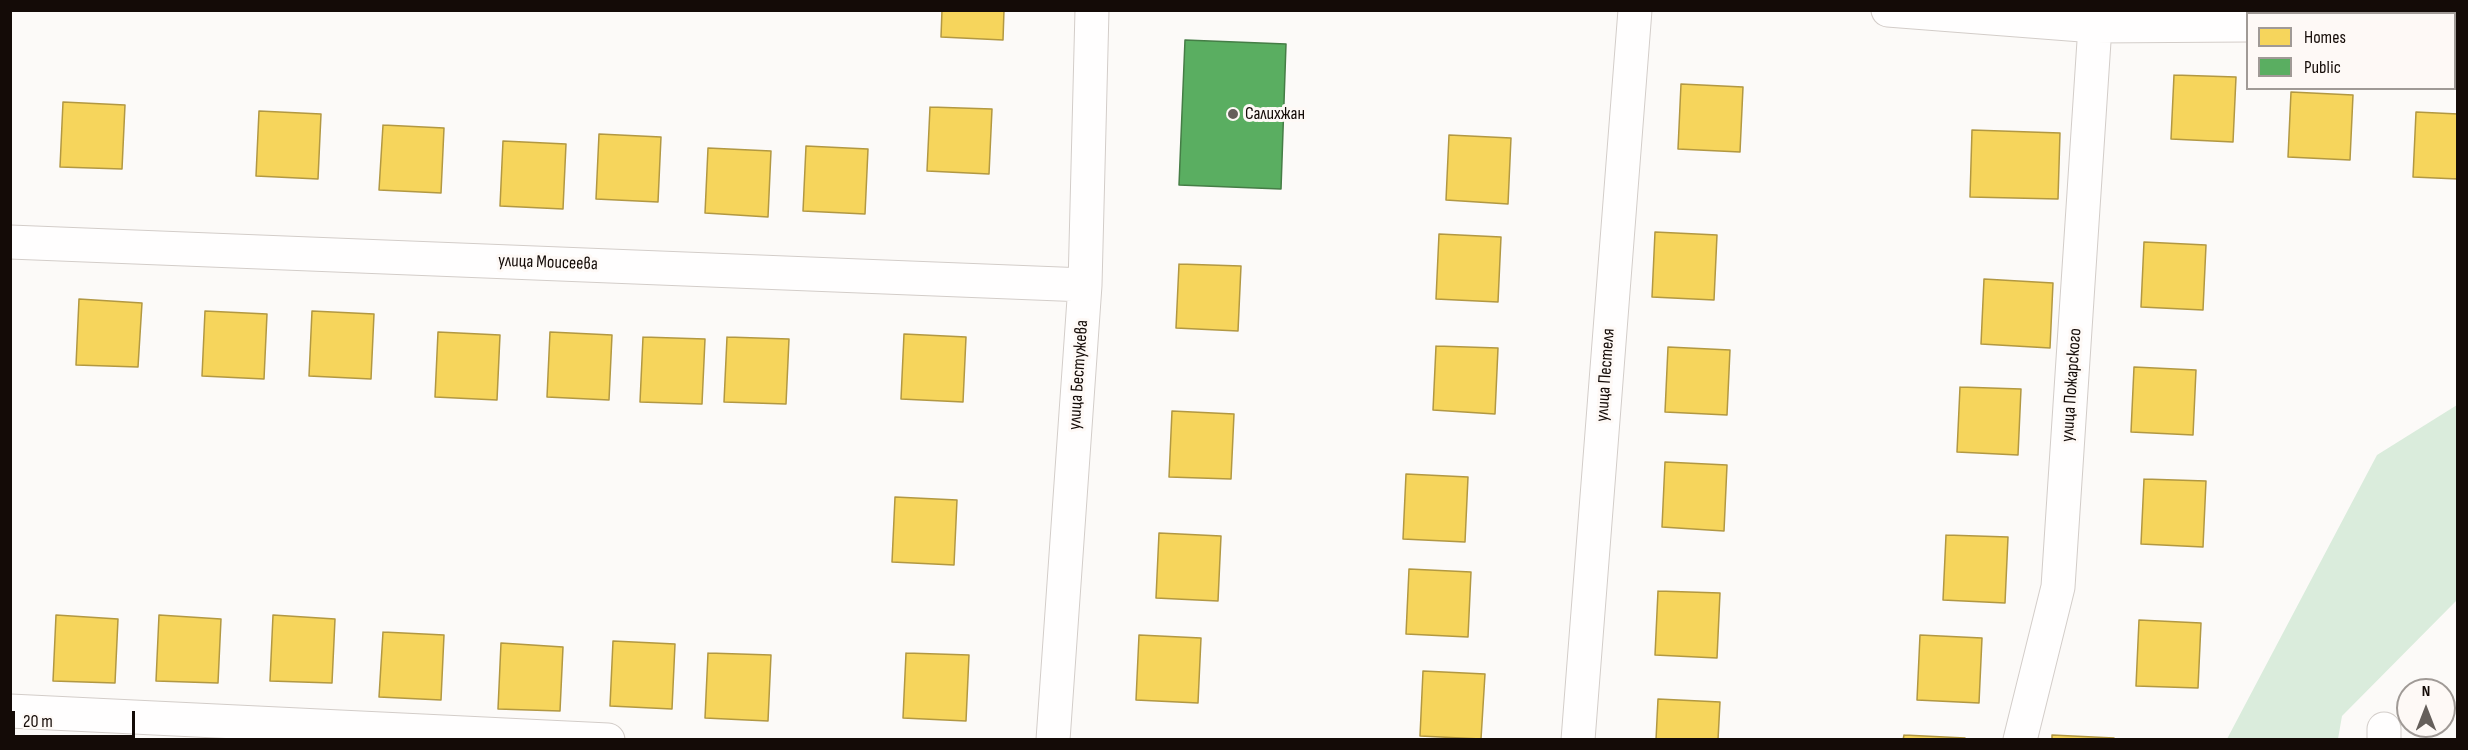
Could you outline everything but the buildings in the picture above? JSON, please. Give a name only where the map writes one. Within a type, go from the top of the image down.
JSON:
[{"type":"street","name":"улица Бестужева","points":[[1053,740],[1085,285],[1092,10]]},
{"type":"street","name":"улица Пестеля","points":[[1578,740],[1635,10]]},
{"type":"street","points":[[1888,10],[1970,14],[2095,26],[2246,25]]},
{"type":"street","name":"улица Пожарского","points":[[2020,740],[2058,586],[2095,26]]},
{"type":"street","name":"улица Моисеева","points":[[10,242],[1085,285]]},
{"type":"street","points":[[10,711],[608,740]]},
{"type":"green space","points":[[2457,405],[2457,600],[2342,716],[2338,739],[2227,739],[2377,455]]},
{"type":"place","name":"Салихжан","points":[[1233,114]]}]
